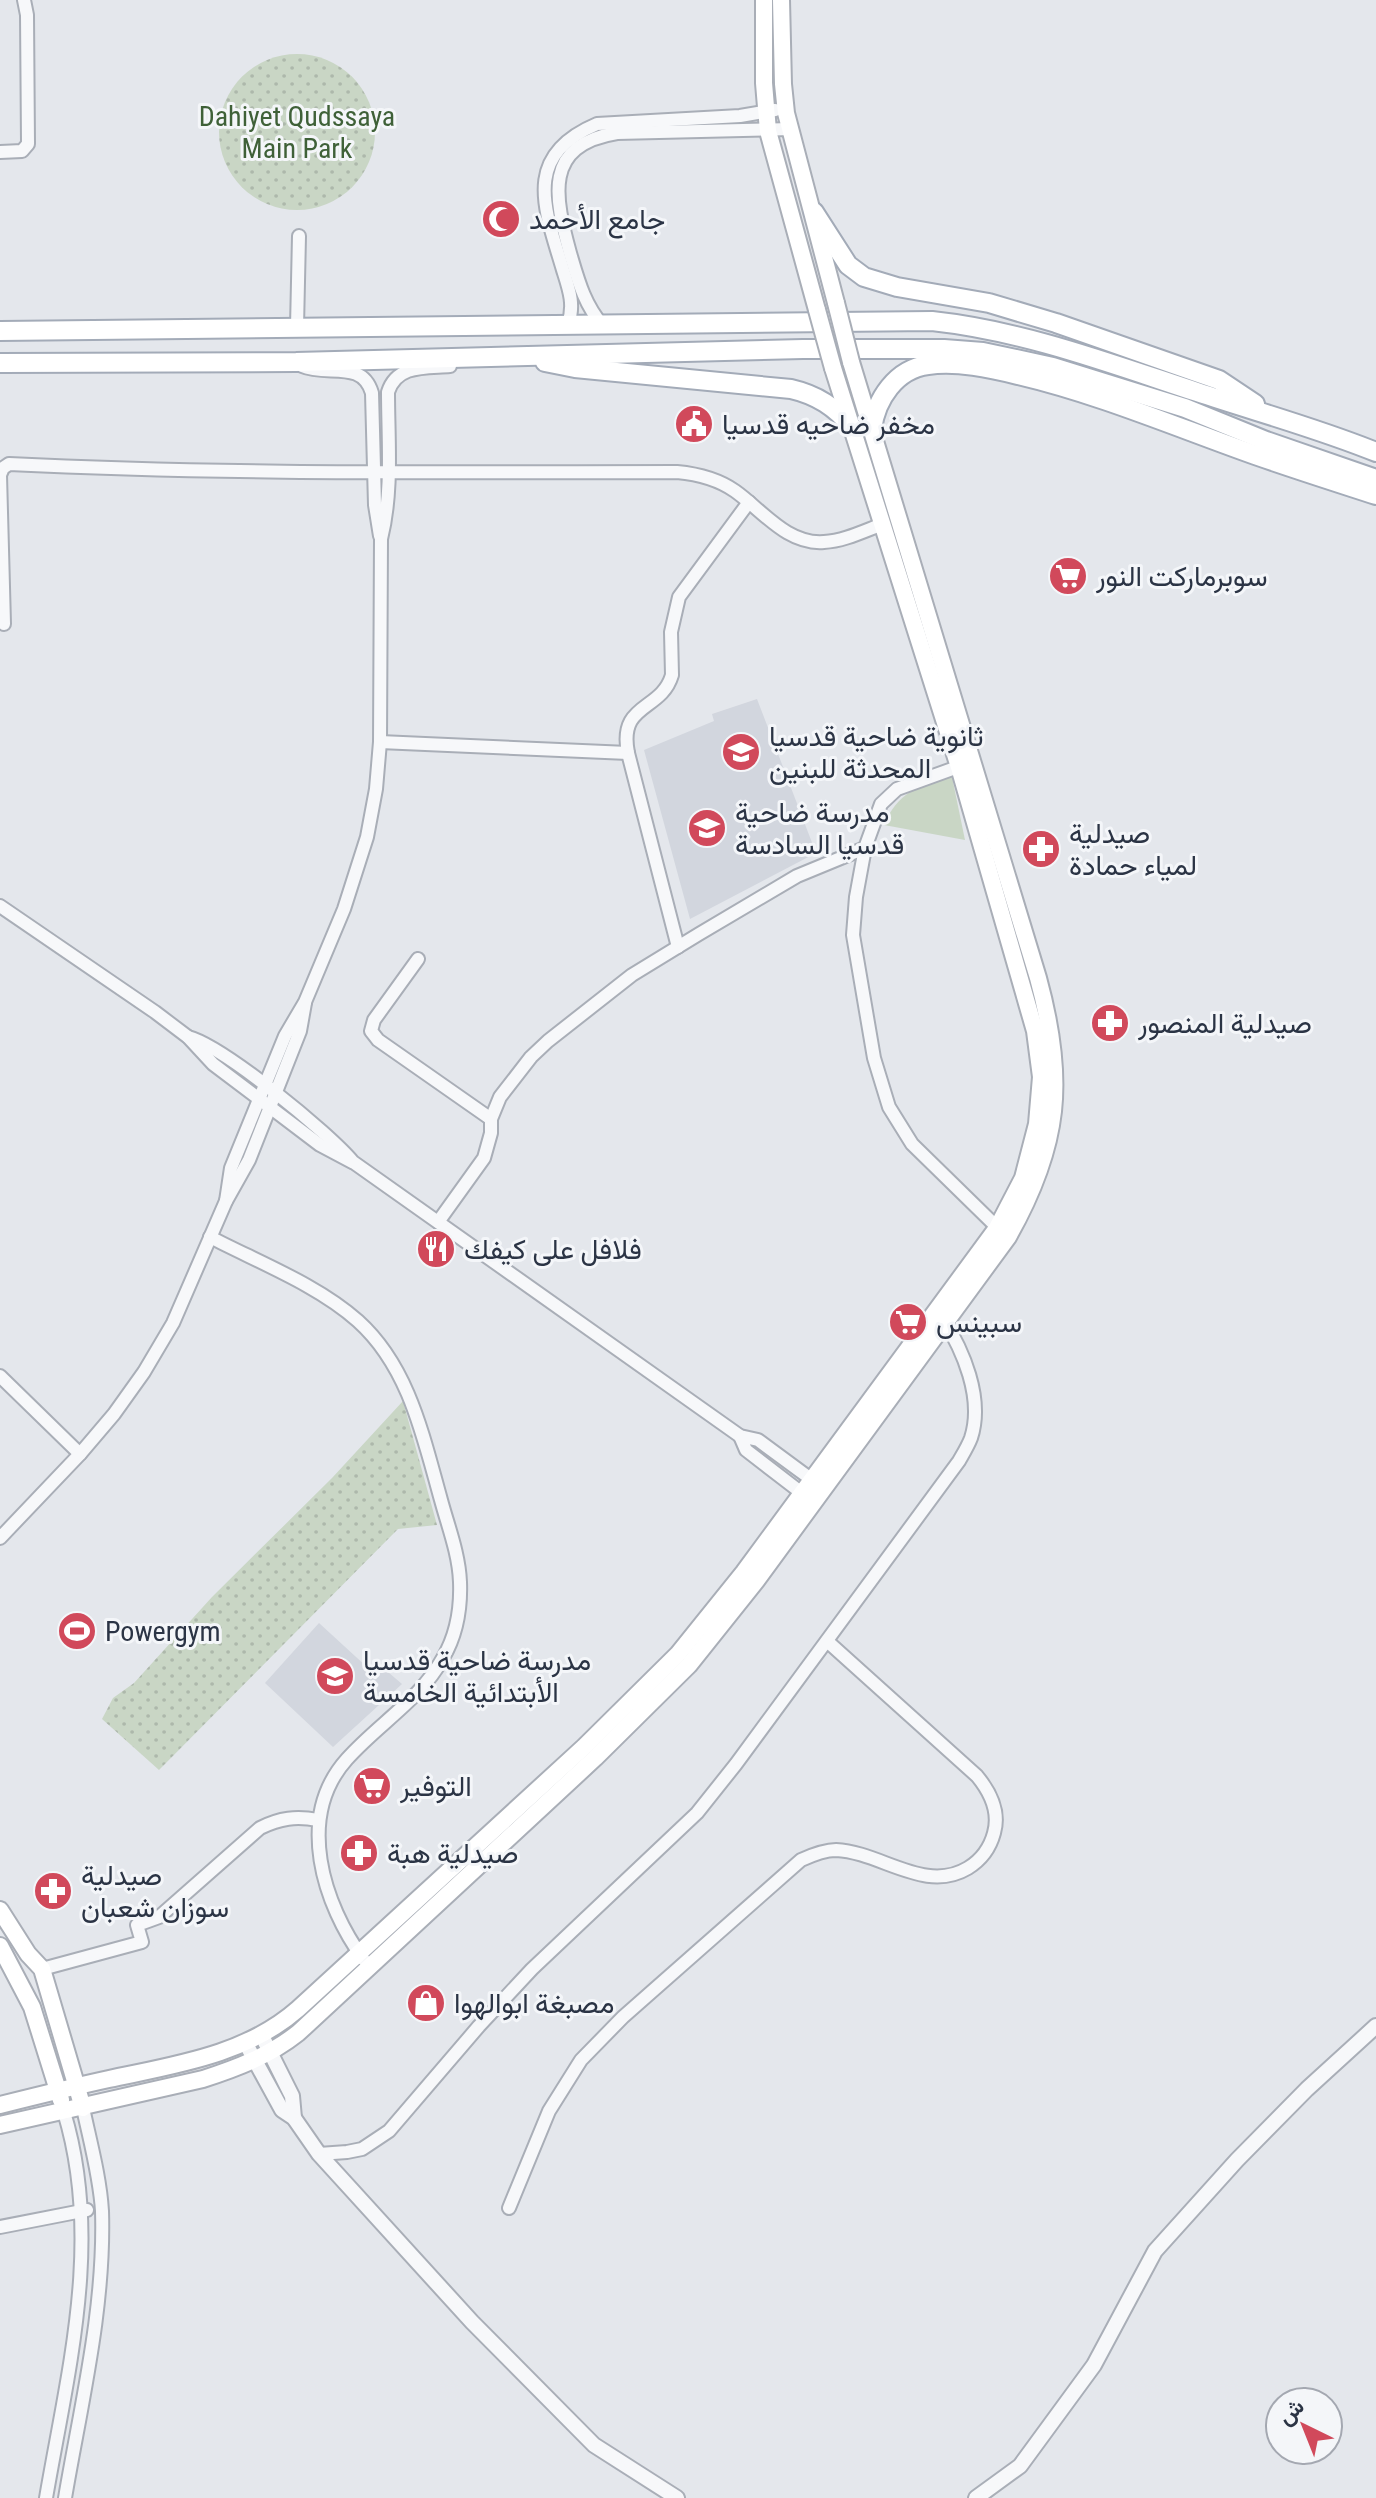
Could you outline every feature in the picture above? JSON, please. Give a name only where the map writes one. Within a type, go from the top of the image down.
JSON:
[{"type":"main road","points":[[764,0],[768,131],[833,368],[966,764]]},
{"type":"main road","points":[[0,2105],[180,2063],[246,2044],[262,2036],[363,1960],[652,1703],[723,1624],[813,1491],[1035,1183],[1045,1155],[1055,1101],[1054,1052],[1044,1002],[1027,971],[851,362],[786,107],[781,0]]},
{"type":"main road","points":[[814,212],[848,265],[864,277],[897,287],[989,303],[1056,323],[1219,380],[1270,414]]},
{"type":"main road","points":[[0,331],[932,321],[976,326],[1080,353],[1270,414],[1376,452]]},
{"type":"main road","points":[[0,363],[296,362],[803,349],[983,352],[1053,367],[1185,408],[1266,441],[1376,479]]},
{"type":"main road","points":[[528,355],[575,368],[806,392],[832,406],[852,427]]},
{"type":"main road","points":[[872,429],[879,401],[898,378],[927,365],[979,366],[1047,382],[1110,402],[1254,455],[1376,495]]},
{"type":"main road","points":[[0,1910],[28,1954],[42,1969],[83,2108]]},
{"type":"main road","points":[[0,1946],[32,2007],[64,2112]]},
{"type":"main road","points":[[0,2125],[203,2079],[263,2056],[298,2033],[363,1960]]},
{"type":"street","points":[[0,152],[25,150],[28,144],[27,15],[24,0]]},
{"type":"street","points":[[603,326],[590,310],[581,291],[559,208],[558,181],[563,166],[573,153],[586,142],[601,136],[786,107]]},
{"type":"street","points":[[568,324],[572,309],[570,293],[545,210],[544,195],[545,180],[552,161],[563,145],[579,132],[597,124],[768,131],[791,129]]},
{"type":"street","points":[[297,327],[299,236]]},
{"type":"street","points":[[0,1538],[114,1414],[173,1323],[226,1201],[244,1171],[264,1104],[300,1031],[305,1002],[357,872],[376,789],[380,742],[381,539],[389,472],[388,392],[391,382],[401,372],[452,366],[470,357]]},
{"type":"street","points":[[296,362],[317,371],[355,372],[369,383],[372,393],[375,514],[381,539]]},
{"type":"street","points":[[372,393],[378,387],[388,392]]},
{"type":"street","points":[[4,624],[0,475],[6,465],[373,472],[677,472],[716,480],[790,535],[805,541],[822,543],[839,540],[883,524]]},
{"type":"street","points":[[678,947],[625,740],[629,723],[670,682],[672,620],[679,597],[749,502]]},
{"type":"street","points":[[380,742],[628,753]]},
{"type":"street","points":[[966,764],[889,794],[876,814],[865,848],[853,935],[883,1092],[896,1121],[912,1144],[1002,1232]]},
{"type":"street","points":[[438,1222],[484,1158],[494,1108],[516,1075],[548,1041],[632,975],[797,876],[865,848]]},
{"type":"street","points":[[0,906],[188,1037],[213,1064],[328,1151],[353,1162],[740,1436],[758,1440],[813,1491]]},
{"type":"street","points":[[418,959],[374,1020],[371,1031],[378,1040],[491,1119]]},
{"type":"street","points":[[188,1037],[214,1048],[270,1090],[334,1141],[353,1162]]},
{"type":"street","points":[[210,1237],[333,1301],[380,1344],[398,1371],[411,1400],[456,1554],[460,1580],[459,1606],[454,1632],[444,1657],[429,1680],[345,1761],[328,1788],[318,1820],[319,1848],[332,1903],[363,1960]]},
{"type":"street","points":[[319,2154],[362,2149],[389,2131],[514,1988],[697,1813],[724,1781],[959,1461],[971,1437],[975,1413],[972,1386],[965,1363],[941,1316]]},
{"type":"street","points":[[0,1376],[80,1454]]},
{"type":"street","points":[[509,2208],[549,2111],[581,2060],[623,2017],[801,1860],[835,1850],[917,1873],[946,1876],[973,1865],[991,1843],[996,1814],[987,1787],[827,1641]]},
{"type":"street","points":[[42,1969],[142,1942],[137,1925],[159,1917],[260,1828],[288,1817],[318,1820]]},
{"type":"street","points":[[976,2498],[1020,2466],[1094,2365],[1155,2251],[1237,2160],[1307,2089],[1376,2026]]},
{"type":"street","points":[[262,2036],[263,2056],[278,2104],[294,2118],[319,2154],[472,2322],[594,2445],[677,2498]]},
{"type":"street","points":[[246,2044],[263,2056]]},
{"type":"street","points":[[65,2498],[97,2308],[101,2258],[101,2208],[83,2108]]},
{"type":"street","points":[[46,2498],[79,2307],[83,2261],[82,2211],[75,2152],[64,2112]]},
{"type":"street","points":[[0,2227],[101,2208]]},
{"type":"shaded area","points":[[757,699],[816,853],[690,919],[644,750],[714,721],[712,714]]},
{"type":"shaded area","points":[[319,1623],[368,1668],[375,1661],[402,1684],[333,1747],[265,1683]]},
{"type":"green space","name":"Dahiyet Qudssaya Main Park","points":[[297,54],[327,59],[352,77],[370,102],[375,132],[370,162],[352,187],[327,205],[297,210],[267,205],[242,187],[224,162],[219,132],[224,102],[242,77],[267,59]]},
{"type":"green space","points":[[952,777],[965,840],[884,825],[895,806],[910,792],[930,782]]},
{"type":"green space","points":[[403,1401],[437,1525],[398,1529],[159,1770],[102,1719],[113,1698],[134,1683],[212,1597],[332,1478]]},
{"type":"place","name":"جامع الأحمد","points":[[501,219]]},
{"type":"place","name":"مخفر ضاحيه قدسيا","points":[[694,424]]},
{"type":"place","name":"سوبرماركت النور","points":[[1068,576]]},
{"type":"place","name":"ثانوية ضاحية قدسيا المحدثة للبنين","points":[[741,752]]},
{"type":"place","name":"مدرسة ضاحية قدسيا السادسة","points":[[707,828]]},
{"type":"place","name":"صيدلية لمياء حمادة","points":[[1041,849]]},
{"type":"place","name":"صيدلية المنصور","points":[[1110,1023]]},
{"type":"place","name":"فلافل على كيفك","points":[[436,1249]]},
{"type":"place","name":"سبينس","points":[[908,1322]]},
{"type":"place","name":"Powergym","points":[[77,1631]]},
{"type":"place","name":"مدرسة ضاحية قدسيا الأبتدائية الخامسة","points":[[335,1676]]},
{"type":"place","name":"التوفير","points":[[372,1786]]},
{"type":"place","name":"صيدلية هبة","points":[[359,1853]]},
{"type":"place","name":"صيدلية سوزان شعبان","points":[[53,1891]]},
{"type":"place","name":"مصبغة ابوالهوا","points":[[426,2003]]}]
